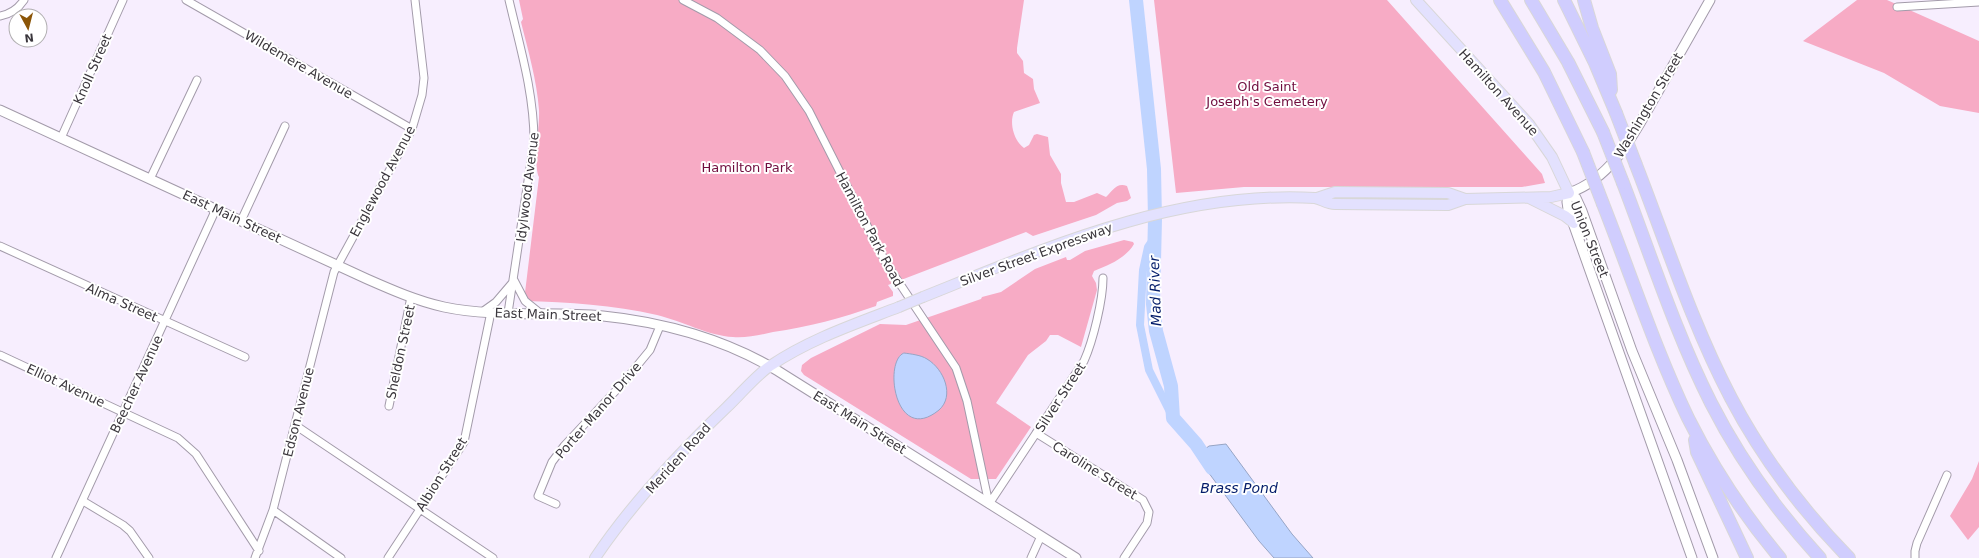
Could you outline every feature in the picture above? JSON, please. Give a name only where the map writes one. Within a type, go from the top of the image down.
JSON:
[{"type":"highway","points":[[1500,0],[1544,72],[1583,152],[1669,375],[1695,431],[1736,500],[1780,558]]},
{"type":"highway","points":[[1531,0],[1568,62],[1603,132],[1683,340],[1711,403],[1757,481],[1784,516],[1820,558]]},
{"type":"highway","points":[[1564,0],[1587,45],[1611,100],[1695,317],[1730,397],[1756,441],[1784,482],[1818,525],[1849,558]]},
{"type":"highway","points":[[1584,0],[1592,28],[1610,74],[1611,100]]},
{"type":"highway","points":[[1695,431],[1697,452],[1748,558]]},
{"type":"main road","name":"Hamilton Avenue","points":[[1416,0],[1529,124],[1556,164],[1569,193]]},
{"type":"main road","name":"Washington Street","points":[[1569,193],[1596,178],[1623,150],[1710,0]]},
{"type":"main road","name":"East Main Street","points":[[0,110],[337,265],[411,297],[445,307],[486,312],[609,317],[660,326],[707,339],[746,354],[770,366],[1076,558]]},
{"type":"main road","name":"Silver Street Expressway","points":[[770,366],[817,339],[899,306],[1067,242],[1137,219],[1166,212],[1229,200],[1317,198],[1331,192],[1448,193],[1465,199],[1555,196],[1569,193]]},
{"type":"main road","name":"Union Street","points":[[1569,193],[1568,206],[1692,558]]},
{"type":"main road","name":"Union Street","points":[[1569,193],[1576,198],[1582,211],[1632,351],[1677,460],[1712,558]]},
{"type":"main road","points":[[1528,197],[1565,216],[1574,223]]},
{"type":"main road","name":"Meriden Road","points":[[595,558],[630,512],[689,445],[757,377],[770,366]]},
{"type":"street","points":[[0,16],[8,15],[19,8],[24,0]]},
{"type":"street","name":"Knoll Street","points":[[61,138],[123,0]]},
{"type":"street","name":"Wildemere Avenue","points":[[186,0],[412,129]]},
{"type":"street","name":"Englewood Avenue","points":[[337,265],[412,129],[422,95],[424,78],[415,0]]},
{"type":"street","name":"Idylwood Avenue","points":[[508,312],[534,141],[534,116],[531,92],[509,0]]},
{"type":"street","name":"Hamilton Park Road","points":[[683,0],[717,18],[760,50],[785,76],[808,109],[886,263],[956,368],[967,401],[989,504]]},
{"type":"street","points":[[1897,7],[1979,2]]},
{"type":"street","points":[[150,179],[197,80]]},
{"type":"street","points":[[241,221],[285,126]]},
{"type":"street","name":"Beecher Avenue","points":[[56,558],[216,209]]},
{"type":"street","name":"Alma Street","points":[[0,246],[245,357]]},
{"type":"street","name":"Edson Avenue","points":[[255,558],[259,551],[273,510],[337,265]]},
{"type":"street","name":"Silver Street","points":[[989,504],[1087,355],[1102,292],[1103,278]]},
{"type":"street","points":[[486,312],[514,280],[525,301],[540,313]]},
{"type":"street","name":"Sheldon Street","points":[[389,406],[411,297]]},
{"type":"street","name":"Albion Street","points":[[388,558],[464,442],[486,312]]},
{"type":"street","name":"Porter Manor Drive","points":[[556,504],[538,496],[552,462],[564,446],[622,384],[650,350],[660,326]]},
{"type":"street","name":"Elliot Avenue","points":[[0,355],[178,438],[196,454],[259,551]]},
{"type":"street","points":[[295,425],[493,558]]},
{"type":"street","name":"Caroline Street","points":[[1036,433],[1143,500],[1149,512],[1147,523],[1124,558]]},
{"type":"street","points":[[1915,558],[1917,543],[1948,475]]},
{"type":"street","points":[[83,501],[123,525],[130,531],[148,558]]},
{"type":"street","points":[[273,510],[341,558]]},
{"type":"street","points":[[1031,558],[1041,536]]},
{"type":"green space","name":"Hamilton Park","points":[[519,0],[1024,0],[1017,53],[1023,61],[1024,73],[1033,79],[1034,89],[1040,103],[1014,112],[1012,126],[1015,136],[1020,145],[1024,148],[1029,145],[1034,135],[1037,134],[1048,137],[1050,155],[1061,174],[1061,183],[1066,202],[1074,202],[1097,193],[1106,197],[1120,185],[1127,186],[1131,198],[1127,201],[1117,203],[1096,215],[1033,236],[1026,232],[888,285],[893,292],[893,296],[877,302],[876,306],[825,322],[748,337],[724,336],[657,315],[607,306],[524,301],[539,177],[537,172],[537,155],[539,110],[534,77],[521,22],[523,19]]},
{"type":"green space","name":"Old Saint Joseph's Cemetery","points":[[1154,0],[1387,0],[1542,174],[1545,183],[1522,187],[1244,187],[1176,193]]},
{"type":"green space","points":[[1857,0],[1887,0],[1979,41],[1979,113],[1940,106],[1884,73],[1803,41]]},
{"type":"green space","points":[[1124,240],[1133,242],[1134,244],[1131,249],[1111,264],[1094,271],[1092,276],[1096,283],[1097,290],[1081,347],[1058,335],[1050,335],[1046,341],[1028,355],[996,403],[1031,427],[996,479],[971,479],[804,375],[801,371],[802,365],[811,358],[880,324],[906,325],[981,299],[982,297],[1001,292],[1035,269],[1066,257],[1067,260],[1070,260],[1085,251]]},
{"type":"green space","points":[[1979,461],[1979,527],[1968,540],[1950,516],[1972,479]]},
{"type":"water","points":[[904,353],[925,358],[933,363],[938,369],[945,383],[947,390],[944,404],[939,410],[924,418],[912,417],[903,410],[897,398],[894,384],[894,370],[898,359]]},
{"type":"water","name":"Brass Pond","points":[[1226,444],[1292,534],[1313,558],[1274,558],[1259,541],[1200,461],[1201,452],[1209,446]]},
{"type":"waterway","name":"Mad River","points":[[1136,0],[1154,169],[1155,219],[1153,304],[1156,331],[1171,386],[1173,418],[1196,444],[1212,468]]},
{"type":"waterway","points":[[1155,237],[1148,247],[1143,270],[1140,325],[1149,370],[1172,416]]}]
